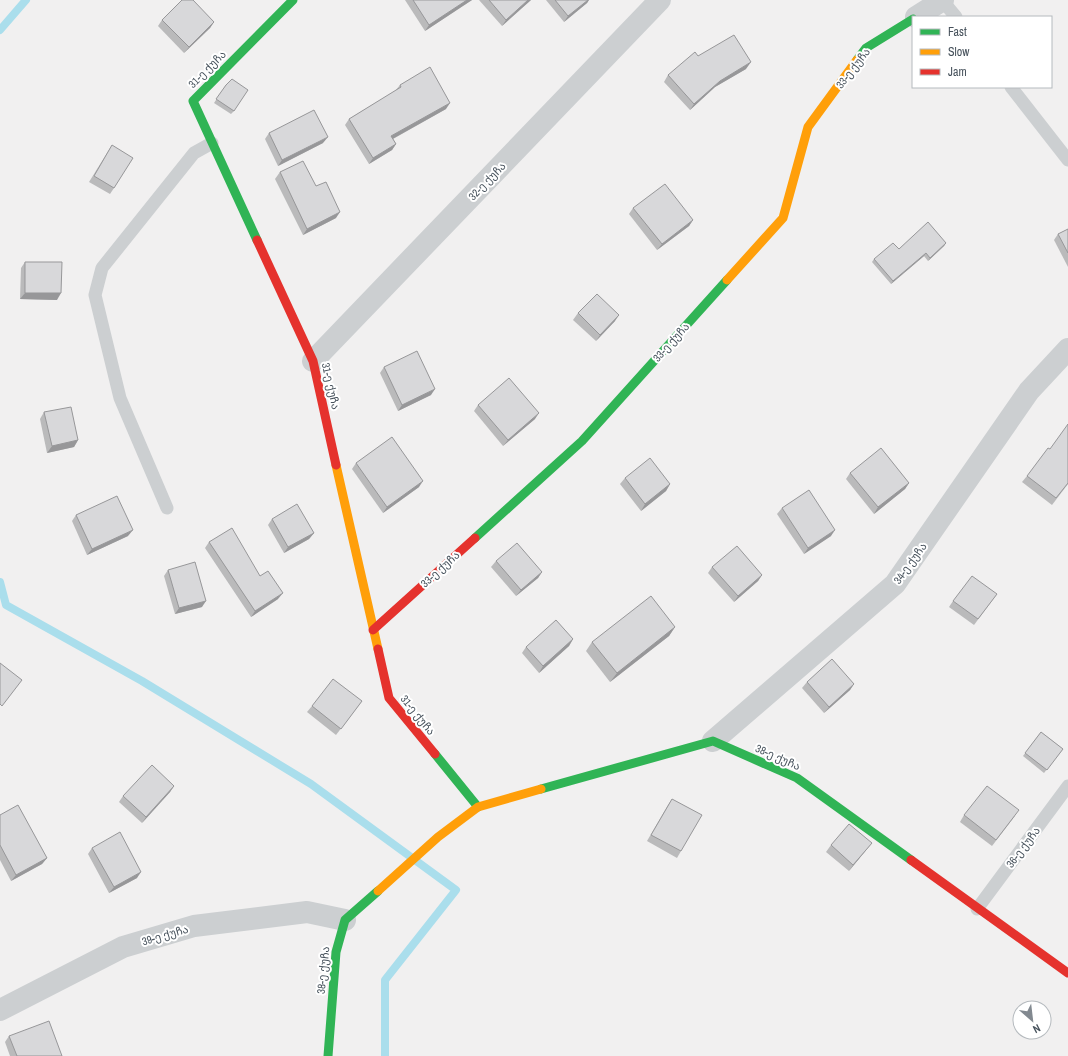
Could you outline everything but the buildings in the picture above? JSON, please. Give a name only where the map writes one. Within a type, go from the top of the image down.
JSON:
[{"type":"street","name":"31-ე ქუჩა","points":[[294,0],[192,101],[313,361],[389,698],[478,807]]},
{"type":"street","name":"32-ე ქუჩა","points":[[313,361],[660,0]]},
{"type":"street","points":[[918,16],[943,0]]},
{"type":"street","name":"33-ე ქუჩა","points":[[373,630],[582,441],[783,218],[808,127],[866,48],[912,20]]},
{"type":"street","name":"34-ე ქუჩა","points":[[713,741],[895,584],[1029,391],[1068,349]]},
{"type":"street","points":[[345,920],[438,837],[478,807],[713,741]]},
{"type":"street","name":"38-ე ქუჩა","points":[[713,741],[797,778],[977,909],[1068,973]]},
{"type":"street","name":"39-ე ქუჩა","points":[[0,1010],[123,947],[194,926],[308,912],[345,920]]},
{"type":"street","name":"38-ე ქუჩა","points":[[328,1056],[336,952],[345,920]]},
{"type":"lane","points":[[943,0],[955,16]]},
{"type":"lane","points":[[1012,88],[1068,160]]},
{"type":"lane","points":[[167,508],[120,398],[95,295],[102,268],[194,153],[212,143]]},
{"type":"lane","name":"36-ე ქუჩა","points":[[977,909],[1068,786]]},
{"type":"waterway","points":[[0,30],[26,0]]},
{"type":"waterway","points":[[0,582],[6,605],[142,681],[311,784],[456,890],[385,980],[385,1056]]},
{"type":"traffic: fast","points":[[257,240],[193,101],[293,0]]},
{"type":"traffic: fast","points":[[857,60],[866,48],[912,20]]},
{"type":"traffic: fast","points":[[475,538],[582,441],[727,280]]},
{"type":"traffic: fast","points":[[541,789],[713,741],[797,778],[911,860]]},
{"type":"traffic: fast","points":[[435,754],[478,807]]},
{"type":"traffic: fast","points":[[328,1056],[336,952],[345,920],[378,891]]},
{"type":"traffic: slow","points":[[727,280],[783,218],[808,127],[857,60]]},
{"type":"traffic: slow","points":[[336,465],[378,649]]},
{"type":"traffic: slow","points":[[378,891],[438,837],[478,807],[541,789]]},
{"type":"traffic: jam","points":[[257,240],[313,361],[336,465]]},
{"type":"traffic: jam","points":[[373,630],[475,538]]},
{"type":"traffic: jam","points":[[378,649],[389,698],[435,754]]},
{"type":"traffic: jam","points":[[911,860],[1068,973]]}]
